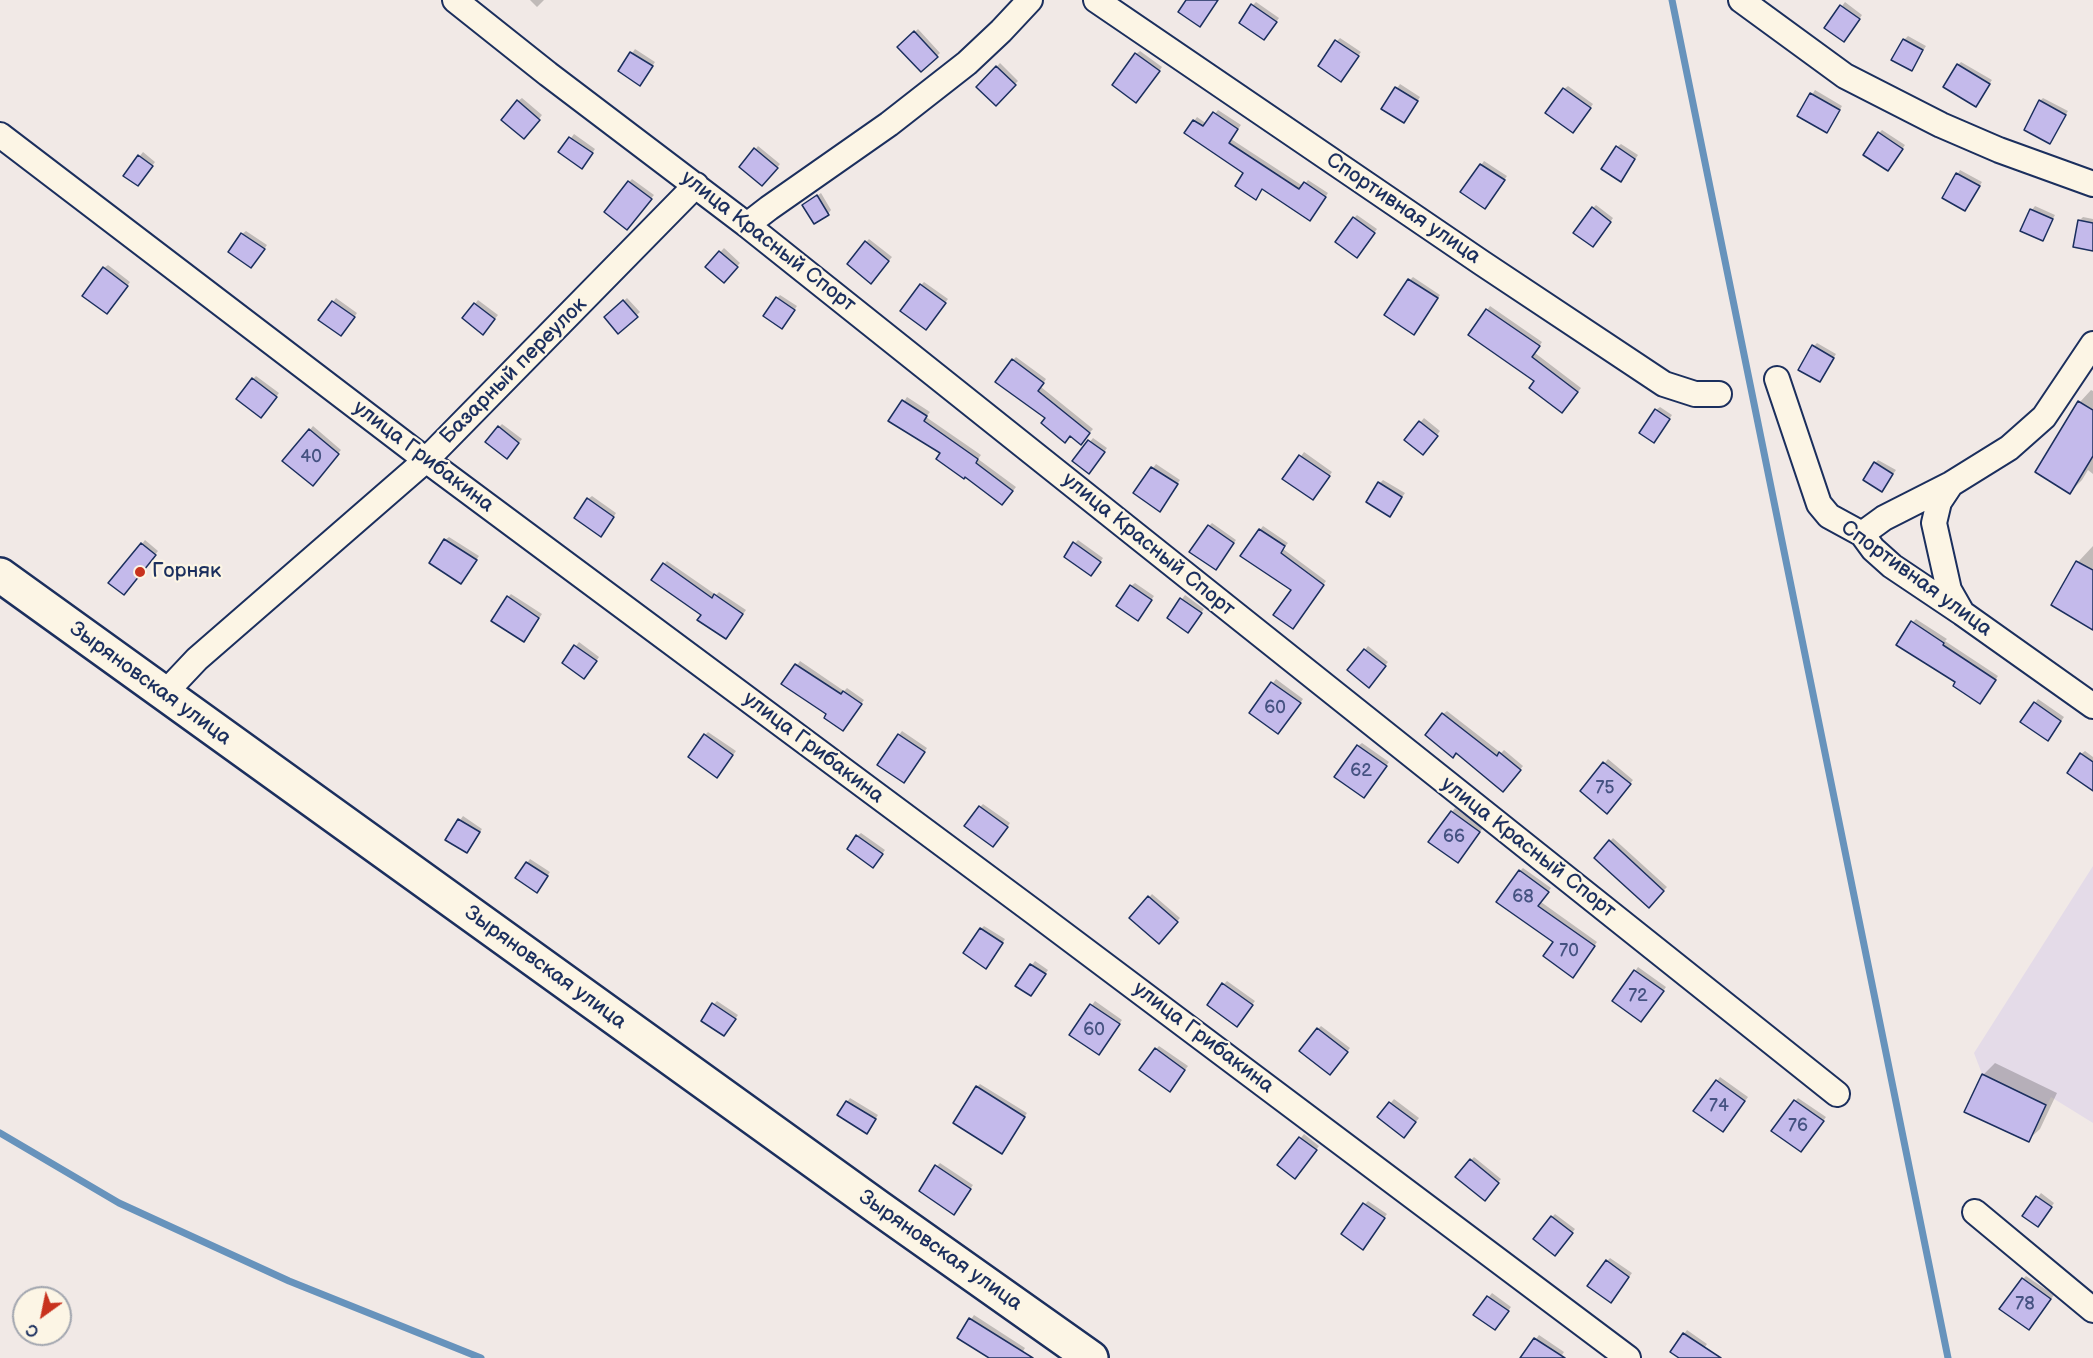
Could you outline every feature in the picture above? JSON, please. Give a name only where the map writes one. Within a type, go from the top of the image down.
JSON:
[{"type":"street","name":"улица Красный Спорт","points":[[455,0],[548,74],[747,225],[1837,1094]]},
{"type":"street","points":[[747,225],[889,124],[967,63],[1030,0]]},
{"type":"street","name":"Спортивная улица","points":[[1096,0],[1664,384],[1695,394],[1719,394]]},
{"type":"street","points":[[1741,0],[1845,76],[1970,138],[2093,184]]},
{"type":"street","name":"улица Грибакина","points":[[0,135],[426,460],[1628,1358]]},
{"type":"street","name":"Базарный переулок","points":[[164,694],[197,659],[426,460],[696,185]]},
{"type":"street","points":[[1862,534],[1884,518],[1951,484],[2009,448],[2044,417],[2093,344]]},
{"type":"street","name":"Спортивная улица","points":[[1777,379],[1819,504],[1829,516],[1862,534],[1873,549],[1892,566],[2093,706]]},
{"type":"street","points":[[1951,484],[1939,502],[1934,523],[1949,590],[1962,613]]},
{"type":"street","name":"Зыряновская улица","points":[[0,575],[879,1209],[1091,1358]]},
{"type":"street","points":[[1975,1212],[2093,1310]]},
{"type":"shaded area","points":[[2093,866],[2093,1123],[2051,1097],[2029,1142],[1964,1112],[1982,1074],[1974,1053]]},
{"type":"building","points":[[1186,0],[1218,0],[1200,27],[1178,12]]},
{"type":"building","points":[[1251,4],[1277,22],[1264,40],[1239,23]]},
{"type":"building","points":[[1840,5],[1860,19],[1844,42],[1824,28]]},
{"type":"building","points":[[914,31],[938,57],[921,72],[897,47]]},
{"type":"building","points":[[1903,39],[1923,50],[1912,71],[1891,60]]},
{"type":"building","points":[[1335,40],[1359,56],[1341,82],[1318,66]]},
{"type":"building","points":[[630,52],[653,66],[640,86],[618,71]]},
{"type":"building","points":[[1135,53],[1160,71],[1136,103],[1112,85]]},
{"type":"building","points":[[1957,64],[1990,84],[1976,107],[1943,87]]},
{"type":"building","points":[[996,66],[1016,85],[996,106],[976,87]]},
{"type":"building","points":[[1395,87],[1418,101],[1404,123],[1381,109]]},
{"type":"building","points":[[1563,88],[1591,108],[1573,133],[1545,113]]},
{"type":"building","points":[[1810,93],[1840,110],[1827,133],[1797,116]]},
{"type":"building","points":[[517,100],[540,120],[524,139],[501,120]]},
{"type":"building","points":[[2039,100],[2066,115],[2050,144],[2024,130]]},
{"type":"building","points":[[1213,112],[1238,129],[1229,143],[1299,189],[1304,182],[1326,197],[1310,221],[1262,189],[1256,200],[1235,186],[1243,173],[1184,133],[1193,120],[1203,126]]},
{"type":"building","points":[[1878,132],[1903,149],[1888,171],[1863,155]]},
{"type":"building","points":[[569,137],[593,153],[582,169],[558,152]]},
{"type":"building","points":[[1616,146],[1635,159],[1621,182],[1601,169]]},
{"type":"building","points":[[754,148],[778,168],[762,186],[739,167]]},
{"type":"building","points":[[138,155],[153,166],[138,186],[123,176]]},
{"type":"building","points":[[1480,164],[1505,180],[1485,209],[1460,192]]},
{"type":"building","points":[[1956,173],[1980,186],[1965,211],[1942,198]]},
{"type":"building","points":[[628,181],[652,199],[627,230],[604,212]]},
{"type":"building","points":[[817,195],[829,215],[814,224],[802,205]]},
{"type":"building","points":[[1592,207],[1611,222],[1593,247],[1573,233]]},
{"type":"building","points":[[2030,209],[2053,219],[2043,241],[2020,231]]},
{"type":"building","points":[[1353,217],[1375,233],[1357,258],[1335,242]]},
{"type":"building","points":[[2078,220],[2093,223],[2093,251],[2073,247]]},
{"type":"building","points":[[241,233],[265,249],[251,268],[228,252]]},
{"type":"building","points":[[865,241],[889,261],[871,284],[847,264]]},
{"type":"building","points":[[719,251],[738,267],[724,283],[705,267]]},
{"type":"building","points":[[103,267],[128,286],[107,314],[82,296]]},
{"type":"building","points":[[1408,279],[1438,298],[1414,335],[1384,315]]},
{"type":"building","points":[[920,284],[946,303],[926,330],[900,311]]},
{"type":"building","points":[[776,297],[795,310],[782,329],[763,316]]},
{"type":"building","points":[[623,300],[638,317],[618,334],[604,317]]},
{"type":"building","points":[[332,301],[355,317],[341,336],[318,320]]},
{"type":"building","points":[[474,303],[495,319],[483,335],[462,318]]},
{"type":"building","points":[[1486,309],[1540,346],[1532,357],[1578,392],[1562,413],[1529,388],[1534,381],[1468,335]]},
{"type":"building","points":[[1812,345],[1834,358],[1820,382],[1798,370]]},
{"type":"building","points":[[1012,359],[1044,383],[1038,391],[1090,433],[1081,445],[1070,436],[1065,443],[1041,423],[1045,418],[995,382]]},
{"type":"building","points":[[252,378],[277,397],[261,418],[236,399]]},
{"type":"building","points":[[902,400],[927,416],[924,421],[978,459],[976,463],[1013,491],[1002,505],[965,477],[964,479],[936,459],[940,453],[888,421]]},
{"type":"building","points":[[2078,401],[2093,410],[2093,456],[2070,494],[2035,472]]},
{"type":"building","points":[[1655,409],[1670,419],[1654,443],[1639,433]]},
{"type":"building","points":[[1419,421],[1438,436],[1423,455],[1404,440]]},
{"type":"building","points":[[498,426],[519,443],[507,459],[485,442]]},
{"type":"building","points":[[309,429],[339,454],[313,486],[282,461]]},
{"type":"building","points":[[1088,440],[1105,452],[1089,474],[1072,461]]},
{"type":"building","points":[[1299,455],[1330,476],[1313,500],[1282,479]]},
{"type":"building","points":[[1874,462],[1893,474],[1882,492],[1863,480]]},
{"type":"building","points":[[1151,467],[1178,484],[1160,512],[1133,493]]},
{"type":"building","points":[[1378,482],[1402,497],[1390,517],[1366,502]]},
{"type":"building","points":[[587,498],[614,517],[601,537],[574,518]]},
{"type":"building","points":[[1208,525],[1234,543],[1216,570],[1189,552]]},
{"type":"building","points":[[1259,529],[1285,546],[1281,553],[1324,585],[1293,629],[1273,615],[1291,590],[1240,556]]},
{"type":"building","points":[[444,539],[477,560],[461,584],[429,563]]},
{"type":"building","points":[[1073,542],[1101,562],[1091,576],[1064,557]]},
{"type":"building","points":[[141,543],[156,555],[124,595],[108,583]]},
{"type":"building","points":[[2076,561],[2093,570],[2093,630],[2051,605]]},
{"type":"building","points":[[663,563],[712,598],[714,594],[743,614],[726,639],[697,620],[701,615],[651,580]]},
{"type":"building","points":[[1130,585],[1152,600],[1138,621],[1116,606]]},
{"type":"building","points":[[507,596],[539,618],[524,642],[491,621]]},
{"type":"building","points":[[1180,598],[1202,613],[1188,633],[1167,618]]},
{"type":"building","points":[[1911,621],[1996,680],[1980,704],[1953,686],[1955,682],[1896,645]]},
{"type":"building","points":[[574,645],[597,661],[584,679],[562,663]]},
{"type":"building","points":[[1364,649],[1386,666],[1369,688],[1347,670]]},
{"type":"building","points":[[795,664],[841,694],[843,691],[862,704],[843,731],[824,718],[826,714],[781,684]]},
{"type":"building","points":[[1271,682],[1301,703],[1278,734],[1249,713]]},
{"type":"building","points":[[2034,702],[2061,721],[2048,741],[2020,722]]},
{"type":"building","points":[[1442,713],[1497,756],[1499,752],[1521,770],[1503,792],[1456,753],[1453,758],[1425,735]]},
{"type":"building","points":[[704,734],[733,755],[717,778],[688,757]]},
{"type":"building","points":[[898,734],[925,752],[904,783],[877,765]]},
{"type":"building","points":[[1357,745],[1387,766],[1364,798],[1334,777]]},
{"type":"building","points":[[2080,753],[2093,762],[2093,791],[2067,773]]},
{"type":"building","points":[[1603,762],[1631,784],[1607,814],[1580,791]]},
{"type":"building","points":[[979,806],[1008,827],[993,847],[964,826]]},
{"type":"building","points":[[1451,811],[1480,832],[1458,863],[1428,842]]},
{"type":"building","points":[[458,819],[480,832],[467,853],[445,840]]},
{"type":"building","points":[[856,835],[883,854],[873,868],[847,849]]},
{"type":"building","points":[[1609,840],[1664,891],[1649,908],[1594,858]]},
{"type":"building","points":[[526,862],[548,876],[537,893],[515,878]]},
{"type":"building","points":[[1519,870],[1549,892],[1538,906],[1595,946],[1573,978],[1543,956],[1553,942],[1496,902]]},
{"type":"building","points":[[1148,896],[1178,922],[1159,944],[1129,918]]},
{"type":"building","points":[[980,928],[1003,943],[986,969],[963,953]]},
{"type":"building","points":[[1030,964],[1046,974],[1031,996],[1015,986]]},
{"type":"building","points":[[1634,970],[1664,991],[1641,1022],[1612,1001]]},
{"type":"building","points":[[1222,983],[1253,1005],[1237,1027],[1207,1005]]},
{"type":"building","points":[[712,1003],[736,1019],[724,1036],[701,1021]]},
{"type":"building","points":[[1090,1004],[1120,1024],[1099,1055],[1069,1035]]},
{"type":"building","points":[[1317,1028],[1348,1052],[1330,1075],[1299,1051]]},
{"type":"building","points":[[1155,1048],[1185,1070],[1170,1092],[1139,1070]]},
{"type":"building","points":[[1982,1074],[2046,1105],[2029,1142],[1964,1112]]},
{"type":"building","points":[[1716,1080],[1745,1101],[1723,1132],[1693,1111]]},
{"type":"building","points":[[976,1086],[1025,1117],[1002,1154],[953,1123]]},
{"type":"building","points":[[1794,1100],[1824,1121],[1801,1152],[1771,1131]]},
{"type":"building","points":[[846,1101],[876,1119],[867,1134],[837,1115]]},
{"type":"building","points":[[1389,1102],[1416,1122],[1404,1138],[1377,1117]]},
{"type":"building","points":[[1299,1137],[1317,1150],[1295,1179],[1277,1165]]},
{"type":"building","points":[[1470,1159],[1499,1183],[1485,1201],[1455,1177]]},
{"type":"building","points":[[935,1165],[971,1189],[954,1215],[919,1191]]},
{"type":"building","points":[[2036,1196],[2052,1207],[2038,1227],[2022,1216]]},
{"type":"building","points":[[1363,1203],[1385,1218],[1363,1250],[1341,1234]]},
{"type":"building","points":[[1551,1216],[1573,1233],[1555,1256],[1533,1239]]},
{"type":"building","points":[[1606,1260],[1629,1277],[1611,1303],[1587,1286]]},
{"type":"building","points":[[2022,1278],[2051,1299],[2029,1330],[1999,1309]]},
{"type":"building","points":[[1487,1296],[1509,1311],[1495,1330],[1473,1315]]},
{"type":"building","points":[[969,1318],[1033,1358],[989,1358],[957,1338]]},
{"type":"building","points":[[1683,1333],[1721,1358],[1679,1358],[1670,1352]]},
{"type":"building","points":[[1534,1338],[1565,1358],[1520,1358]]},
{"type":"waterway","points":[[1672,0],[1948,1358]]},
{"type":"waterway","points":[[0,1133],[119,1203],[289,1281],[481,1358]]},
{"type":"place","name":"Горняк","points":[[140,572]]}]
